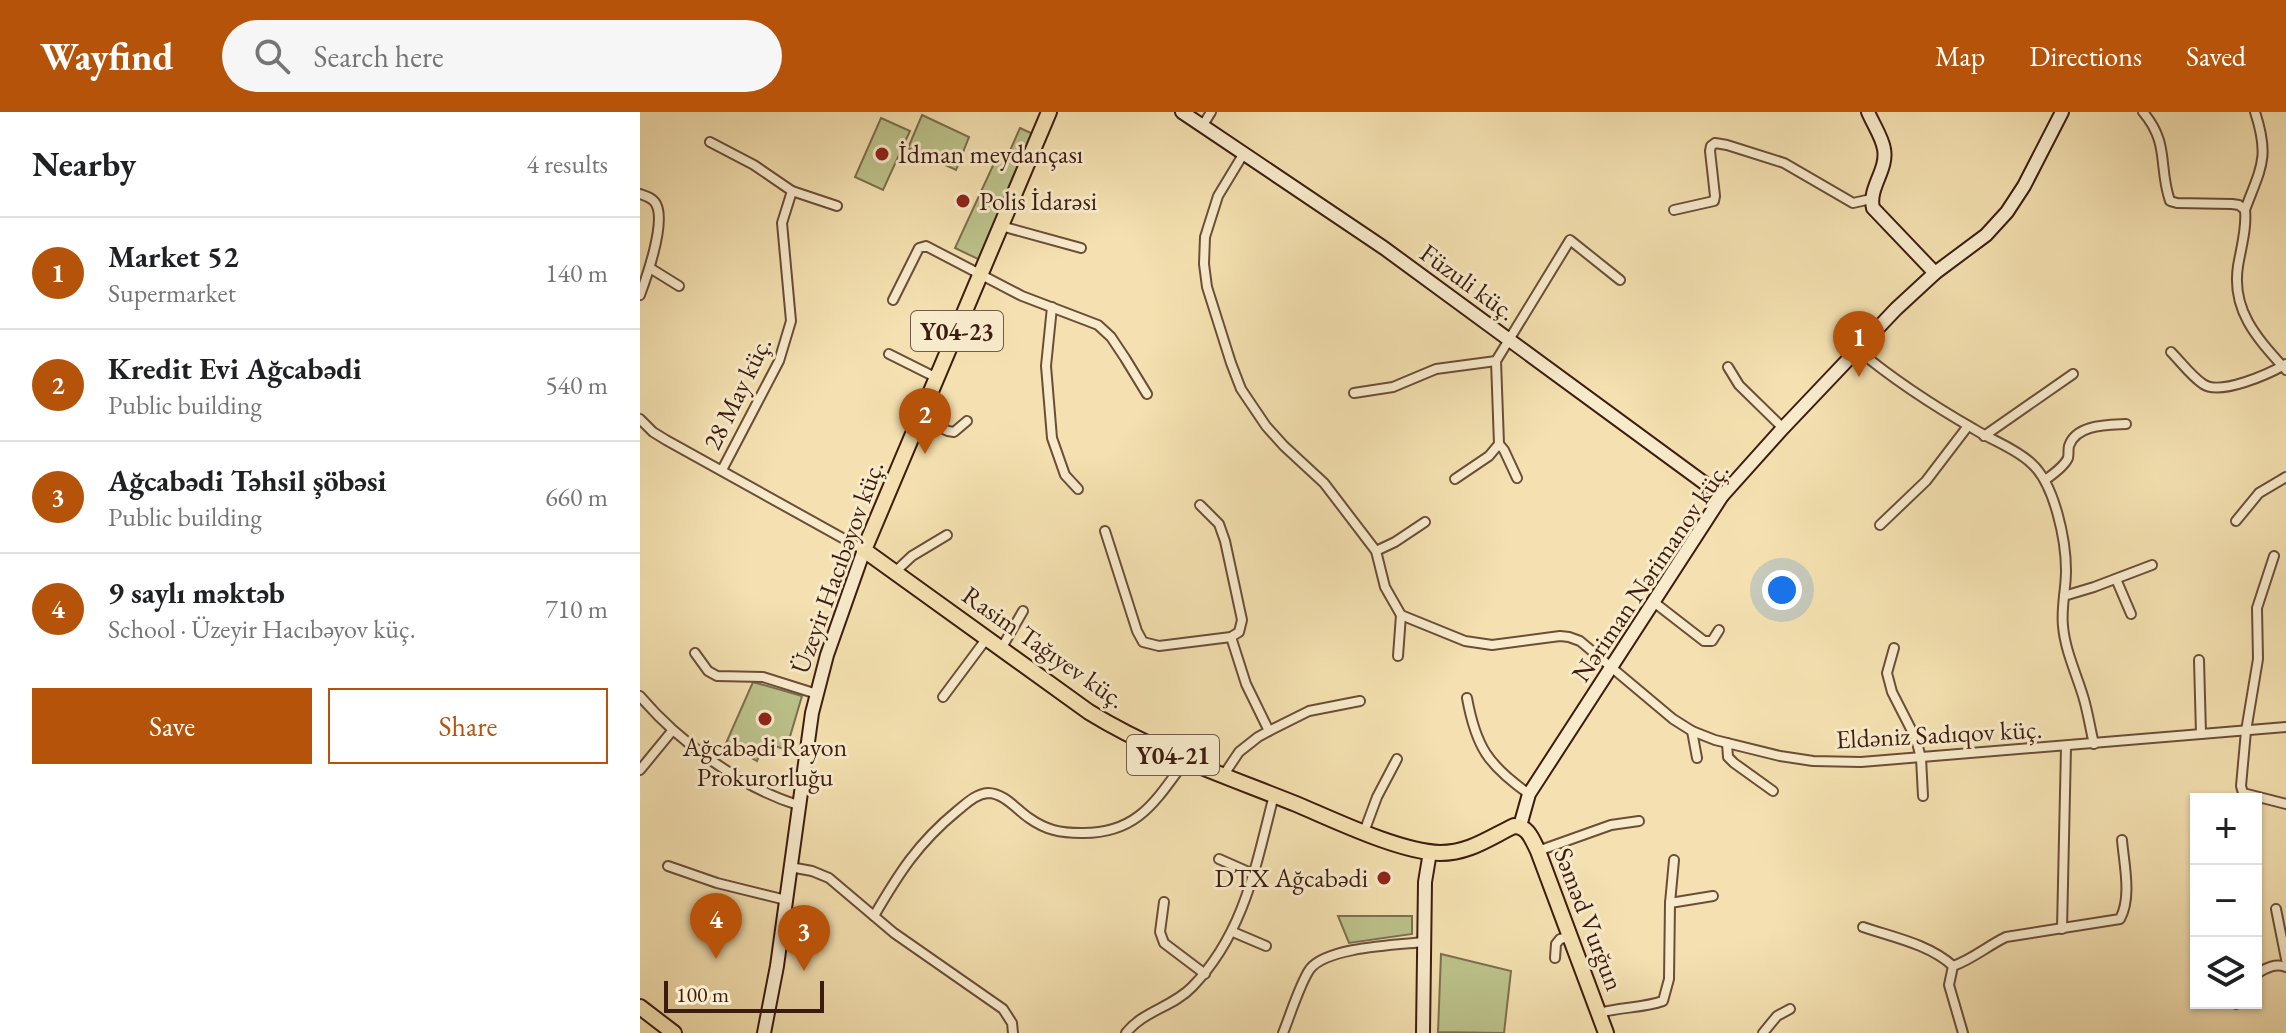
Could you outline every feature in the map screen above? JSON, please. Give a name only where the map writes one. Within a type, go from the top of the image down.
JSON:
[{"type":"main road","name":"Üzeyir Hacıbəyov küç.","points":[[864,550],[1049,112]]},
{"type":"main road","name":"Rasim Tağıyev küç.","points":[[864,550],[1110,724],[1185,761],[1364,832],[1430,852],[1466,850],[1514,826],[1520,826]]},
{"type":"main road","name":"Səməd Vurğun","points":[[1520,826],[1527,830],[1538,851],[1606,1033]]},
{"type":"main road","points":[[640,1007],[674,1033]]},
{"type":"street","name":"Füzuli küç.","points":[[1182,112],[1384,248],[1722,496]]},
{"type":"street","points":[[1203,125],[1211,112]]},
{"type":"street","points":[[1868,112],[1884,150],[1884,160],[1871,199],[1878,215],[1935,273]]},
{"type":"street","name":"Nəriman Nərimanov küç.","points":[[1520,826],[1529,794],[1722,496],[1896,309],[1935,273],[1986,235],[2007,212],[2062,112]]},
{"type":"street","points":[[2143,112],[2155,126],[2161,143],[2166,191],[2170,201],[2232,204],[2245,210]]},
{"type":"street","points":[[2171,352],[2204,385],[2216,389],[2285,367],[2257,337],[2239,305],[2236,276],[2245,210],[2264,151],[2255,112]]},
{"type":"street","points":[[710,142],[754,165],[792,191],[837,206]]},
{"type":"street","points":[[1674,210],[1714,201],[1710,151],[1715,143],[1784,163],[1853,203],[1871,199]]},
{"type":"street","points":[[1244,153],[1218,196],[1205,237],[1207,287],[1241,389],[1266,426],[1324,483],[1376,551],[1385,587],[1401,615],[1398,656]]},
{"type":"street","name":"28 May küç.","points":[[722,470],[786,343],[791,321],[782,223],[792,191]]},
{"type":"street","points":[[640,194],[653,199],[658,206],[655,247],[640,295]]},
{"type":"street","points":[[1001,226],[1081,248]]},
{"type":"street","points":[[1517,478],[1499,444],[1496,361],[1570,240],[1620,280]]},
{"type":"street","points":[[893,300],[919,248],[926,246],[1022,296],[1098,325],[1111,337],[1147,394]]},
{"type":"street","points":[[650,268],[679,286]]},
{"type":"street","points":[[1052,307],[1046,366],[1052,438],[1065,475],[1078,489]]},
{"type":"street","points":[[1858,350],[1885,372],[1968,426],[2021,455],[2034,465],[2045,480],[2052,495],[2066,571],[2063,625],[2094,744]]},
{"type":"street","points":[[889,354],[937,378]]},
{"type":"street","points":[[1354,393],[1393,387],[1436,369],[1496,361]]},
{"type":"street","points":[[1728,367],[1739,385],[1783,428]]},
{"type":"street","points":[[1984,436],[2073,374]]},
{"type":"street","points":[[920,418],[954,432],[967,421]]},
{"type":"street","name":"28 May küç.","points":[[640,419],[666,440],[864,550]]},
{"type":"street","points":[[2045,480],[2064,464],[2076,435],[2098,425],[2126,424]]},
{"type":"street","points":[[1880,525],[1926,481],[1968,426]]},
{"type":"street","points":[[1455,479],[1489,456],[1499,444]]},
{"type":"street","points":[[2236,521],[2259,493],[2286,477]]},
{"type":"street","points":[[1105,531],[1143,642],[1159,646],[1231,637],[1239,632],[1242,620],[1225,541],[1219,524],[1200,505]]},
{"type":"street","points":[[1376,551],[1425,522]]},
{"type":"street","points":[[896,571],[912,556],[947,535]]},
{"type":"street","name":"Üzeyir Hacıbəyov küç.","points":[[764,1033],[817,694],[827,655],[864,550]]},
{"type":"street","points":[[2242,793],[2246,731],[2258,659],[2257,608],[2274,556]]},
{"type":"street","points":[[2064,596],[2152,565]]},
{"type":"street","points":[[2116,579],[2131,614]]},
{"type":"street","points":[[1655,603],[1704,641],[1712,641],[1719,630]]},
{"type":"street","points":[[1001,649],[1023,611]]},
{"type":"street","name":"Eldəniz Sadıqov küç.","points":[[1401,615],[1465,641],[1492,645],[1569,637],[1580,641],[1673,719],[1692,731],[1727,743],[1813,761],[1921,758],[2286,727]]},
{"type":"street","points":[[1231,637],[1246,684],[1269,731]]},
{"type":"street","points":[[943,697],[987,638]]},
{"type":"street","points":[[1894,648],[1887,673],[1892,692],[1916,739],[1921,758],[1923,796]]},
{"type":"street","points":[[695,653],[708,671],[717,676],[763,677],[817,694]]},
{"type":"street","points":[[2199,660],[2201,734]]},
{"type":"street","points":[[640,696],[672,731],[690,745],[752,785],[798,805]]},
{"type":"street","points":[[1467,698],[1472,728],[1490,762],[1529,794]]},
{"type":"street","points":[[1223,776],[1239,752],[1269,731],[1309,711],[1360,701]]},
{"type":"street","points":[[640,770],[672,731]]},
{"type":"street","points":[[1692,731],[1697,758]]},
{"type":"street","points":[[1727,743],[1728,757],[1773,791]]},
{"type":"street","points":[[2062,929],[2066,747]]},
{"type":"street","points":[[1364,832],[1377,797],[1397,759]]},
{"type":"street","points":[[874,916],[913,854],[932,832],[974,797],[990,793],[1003,798],[1028,818],[1058,833],[1104,832],[1120,828],[1153,805],[1185,761]]},
{"type":"street","points":[[1126,1033],[1134,1023],[1189,991],[1214,963],[1233,932],[1253,874],[1274,795]]},
{"type":"street","points":[[2262,800],[2286,804]]},
{"type":"street","points":[[1538,851],[1611,825],[1639,821]]},
{"type":"street","points":[[1953,966],[1969,960],[2006,937],[2120,919],[2126,898],[2122,840]]},
{"type":"street","points":[[1423,1033],[1425,882],[1430,852]]},
{"type":"street","points":[[1219,859],[1253,874]]},
{"type":"street","points":[[1599,1013],[1663,1001],[1669,979],[1674,860]]},
{"type":"street","points":[[668,866],[717,883],[786,900]]},
{"type":"street","points":[[790,867],[829,878],[894,933],[1003,1009],[1012,1023],[1013,1033]]},
{"type":"street","points":[[1670,903],[1713,896]]},
{"type":"street","points":[[1164,902],[1160,932],[1164,943],[1205,974]]},
{"type":"street","points":[[2276,909],[2286,959]]},
{"type":"street","points":[[1863,927],[1927,949],[1953,966]]},
{"type":"street","points":[[1233,932],[1266,946]]},
{"type":"street","points":[[1555,958],[1556,944],[1560,939],[1569,937]]},
{"type":"street","points":[[1283,1033],[1309,971],[1321,958],[1336,953],[1424,942]]},
{"type":"street","points":[[1953,966],[1949,985],[1963,1033]]},
{"type":"street","points":[[2262,971],[2272,966],[2286,967]]},
{"type":"street","points":[[1763,1033],[1777,1016],[1790,1009]]},
{"type":"green space","points":[[922,115],[969,137],[956,170],[908,148]]},
{"type":"green space","name":"İdman meydançası","points":[[881,118],[910,131],[883,190],[855,177]]},
{"type":"green space","points":[[1020,128],[1033,134],[980,260],[955,248],[996,159],[1005,162]]},
{"type":"green space","points":[[753,682],[802,696],[786,750],[765,742],[757,761],[726,743]]},
{"type":"green space","points":[[1338,916],[1412,916],[1412,934],[1349,943]]},
{"type":"green space","points":[[1441,954],[1511,971],[1504,1033],[1438,1032]]},
{"type":"place","name":"İdman meydançası","points":[[882,154]]},
{"type":"place","name":"Polis İdarəsi","points":[[963,201]]},
{"type":"place","name":"Market 52","points":[[1859,377]]},
{"type":"place","name":"Kredit Evi Ağcabədi","points":[[925,454]]},
{"type":"place","name":"Ağcabədi Rayon Prokurorluğu","points":[[765,719]]},
{"type":"place","name":"DTX Ağcabədi","points":[[1384,878]]},
{"type":"place","name":"9 saylı məktəb","points":[[716,959]]},
{"type":"place","name":"Ağcabədi Təhsil şöbəsi","points":[[804,971]]}]
